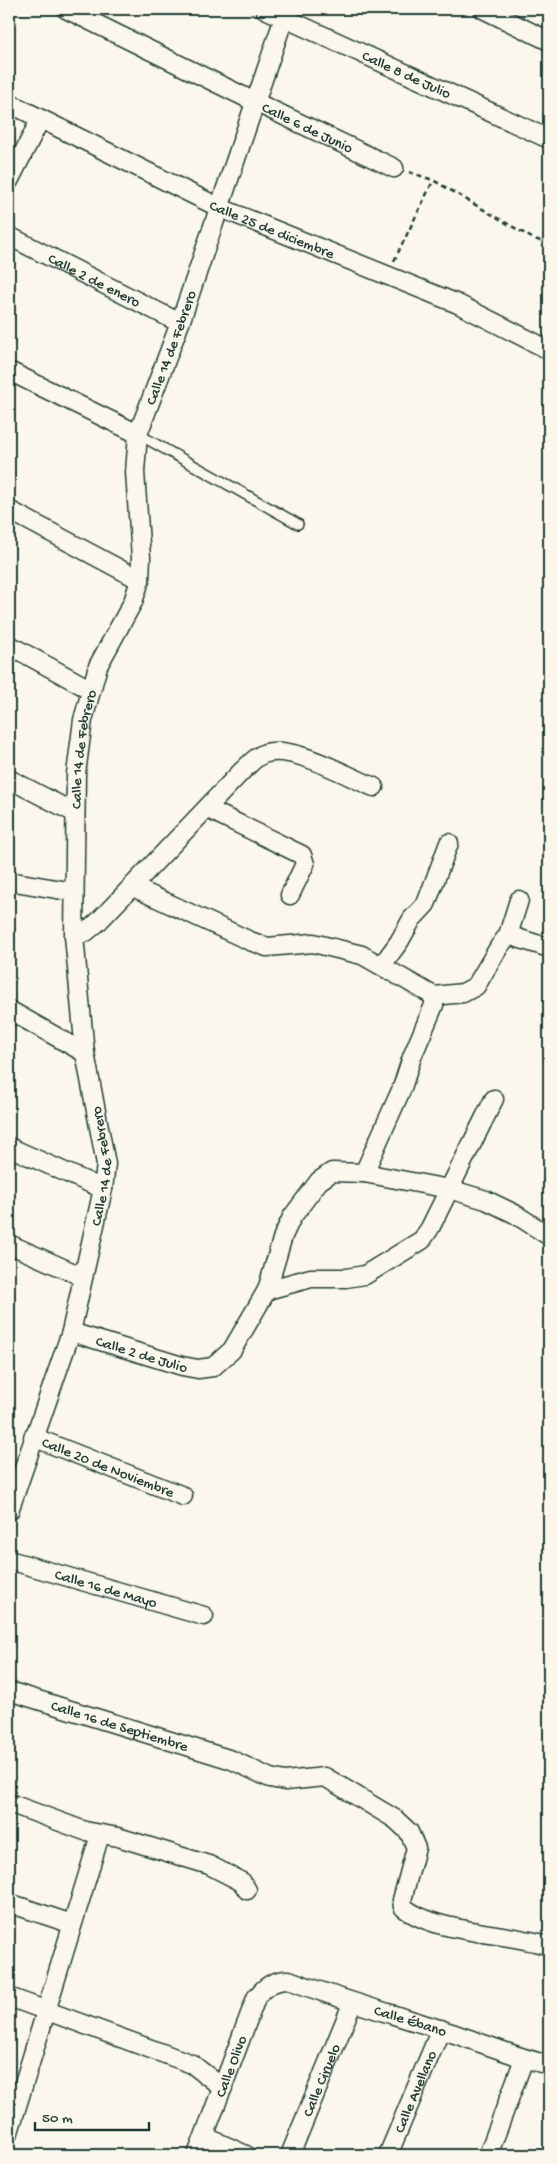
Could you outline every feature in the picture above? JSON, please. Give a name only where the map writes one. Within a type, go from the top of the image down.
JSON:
[{"type":"street","name":"Calle 6 de Junio","points":[[66,9],[394,168]]},
{"type":"street","name":"Calle 8 de Julio","points":[[265,9],[286,14],[549,139]]},
{"type":"street","points":[[483,9],[549,41]]},
{"type":"street","name":"Calle 14 de Febrero","points":[[9,1511],[71,1332],[103,1190],[106,1164],[85,1053],[74,936],[76,774],[83,720],[98,666],[133,602],[140,580],[141,558],[135,472],[138,434],[180,323],[218,207],[286,14]]},
{"type":"street","name":"Calle 25 de diciembre","points":[[9,103],[218,207],[387,274],[483,315],[546,348]]},
{"type":"street","points":[[9,180],[40,120]]},
{"type":"street","name":"Calle 2 de enero","points":[[9,236],[180,323]]},
{"type":"street","points":[[9,371],[138,434]]},
{"type":"street","points":[[9,510],[140,580]]},
{"type":"street","points":[[9,645],[91,690]]},
{"type":"street","points":[[74,936],[86,932],[98,922],[254,759],[265,754],[280,751],[297,755],[374,787]]},
{"type":"street","points":[[9,779],[75,812]]},
{"type":"street","points":[[208,809],[302,855],[305,864],[290,895]]},
{"type":"street","points":[[382,965],[399,942],[412,919],[426,904],[449,843]]},
{"type":"street","points":[[9,881],[74,892]]},
{"type":"street","points":[[133,887],[250,941],[268,947],[313,943],[362,956],[382,965],[434,996],[463,993],[476,986],[508,935],[519,900]]},
{"type":"street","points":[[508,935],[549,948]]},
{"type":"street","points":[[364,1173],[402,1088],[412,1057],[434,1005],[434,996]]},
{"type":"street","points":[[9,1010],[85,1053]]},
{"type":"street","points":[[267,1290],[311,1278],[346,1278],[365,1275],[422,1240],[430,1228],[494,1099]]},
{"type":"street","points":[[9,1147],[103,1190]]},
{"type":"street","points":[[267,1290],[287,1227],[314,1187],[332,1172],[364,1173],[449,1189],[486,1200],[508,1210],[549,1236]]},
{"type":"street","points":[[10,1245],[83,1277]]},
{"type":"street","name":"Calle 2 de Julio","points":[[71,1332],[182,1366],[198,1369],[213,1366],[232,1350],[267,1290]]},
{"type":"street","name":"Calle 20 de Noviembre","points":[[33,1438],[182,1496]]},
{"type":"street","name":"Calle 16 de Mayo","points":[[9,1560],[204,1616]]},
{"type":"street","name":"Calle 16 de Septiembre","points":[[9,1691],[232,1760],[270,1778],[285,1781],[325,1777],[395,1819],[409,1832],[416,1848],[402,1900],[403,1907],[408,1911],[437,1923],[530,1939],[549,1946]]},
{"type":"street","points":[[9,1803],[100,1835],[118,1837],[209,1865],[242,1882],[247,1890]]},
{"type":"street","points":[[9,2132],[100,1835]]},
{"type":"street","points":[[9,1903],[72,1924]]},
{"type":"street","name":"Calle Ébano","points":[[272,1983],[289,1980],[352,2004],[441,2029],[524,2059],[549,2064]]},
{"type":"street","name":"Calle Olivo","points":[[198,2155],[256,1998],[263,1988],[272,1983]]},
{"type":"street","points":[[9,1997],[192,2064],[224,2088]]},
{"type":"street","name":"Calle Ciruelo","points":[[290,2155],[352,2004]]},
{"type":"street","name":"Calle Avellano","points":[[388,2155],[441,2029]]},
{"type":"street","points":[[488,2155],[524,2059]]},
{"type":"street","points":[[206,2137],[246,2155]]},
{"type":"lane","points":[[138,434],[298,524]]},
{"type":"path","points":[[394,168],[433,180],[532,238],[549,244]]},
{"type":"path","points":[[387,274],[433,180]]}]
